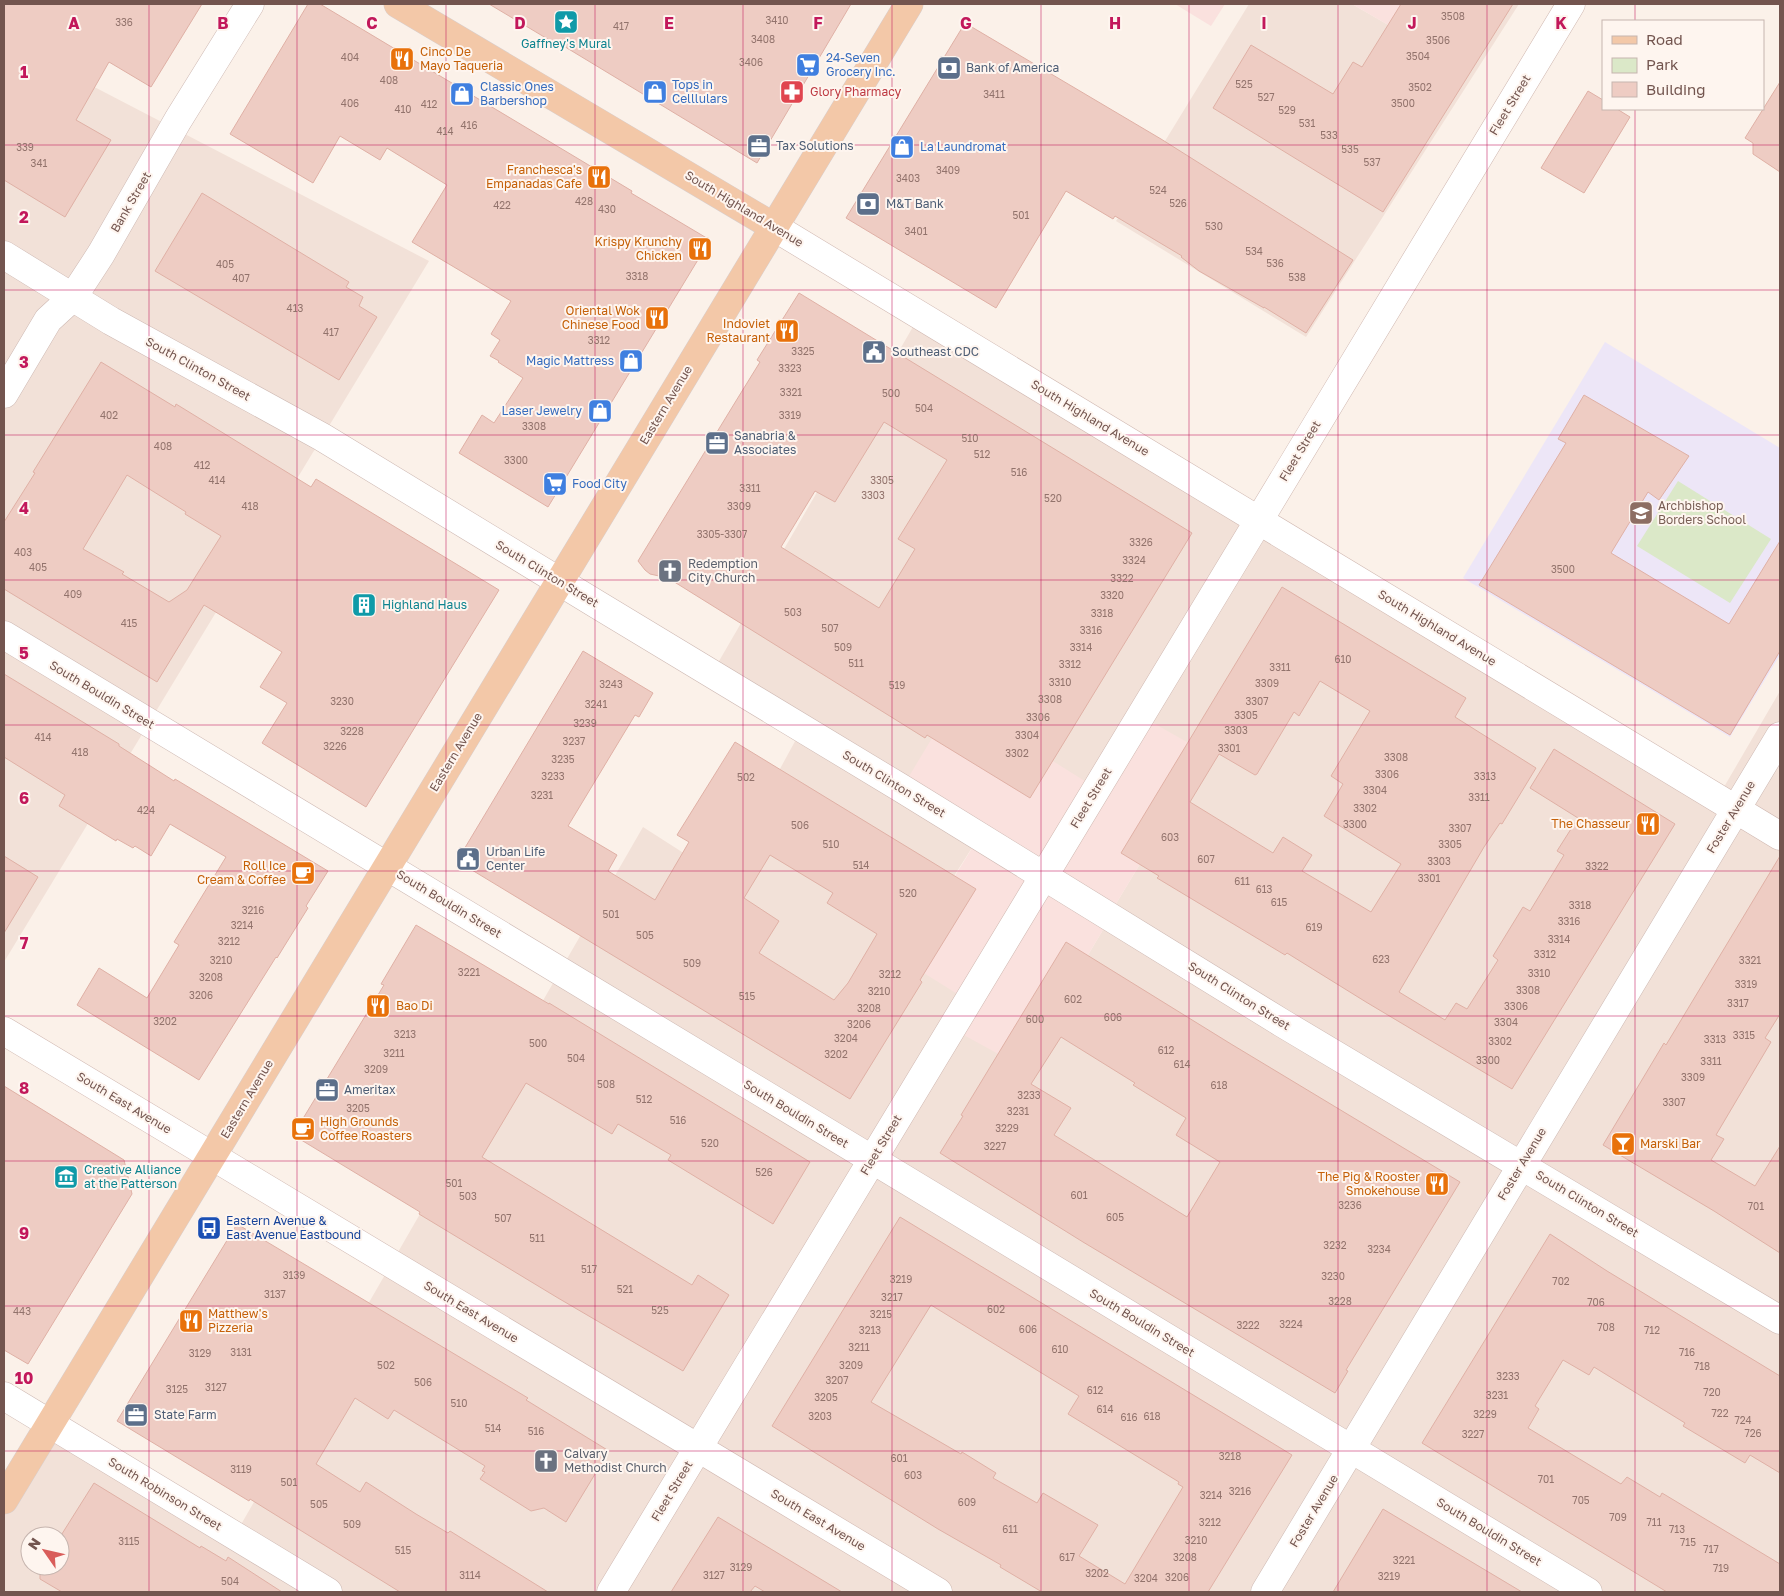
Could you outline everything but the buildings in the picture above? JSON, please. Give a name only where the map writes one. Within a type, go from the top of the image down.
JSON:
[{"type":"main road","name":"South Highland Avenue","points":[[398,4],[774,226]]},
{"type":"main road","name":"Eastern Avenue","points":[[4,1500],[909,4]]},
{"type":"street","name":"Bank Street","points":[[4,394],[48,320],[73,297],[101,254],[178,120],[250,4]]},
{"type":"street","name":"Fleet Street","points":[[611,1592],[1571,4]]},
{"type":"street","name":"South Highland Avenue","points":[[774,226],[1780,836]]},
{"type":"street","name":"South Clinton Street","points":[[4,255],[111,321],[322,437],[1044,875],[1282,1024],[1521,1164],[1780,1320]]},
{"type":"street","name":"South Bouldin Street","points":[[4,635],[1588,1592]]},
{"type":"street","name":"Foster Avenue","points":[[1265,1592],[1780,736]]},
{"type":"street","name":"South East Avenue","points":[[4,1031],[938,1592]]},
{"type":"street","name":"South Robinson Street","points":[[4,1396],[328,1592]]},
{"type":"shaded area","points":[[1175,4],[1225,4],[1211,26]]},
{"type":"shaded area","points":[[1249,4],[1352,4],[1390,26],[1404,4],[1519,4],[1306,337],[1116,221]]},
{"type":"shaded area","points":[[1352,4],[1404,4],[1390,26]]},
{"type":"shaded area","points":[[4,40],[429,261],[4,962]]},
{"type":"shaded area","points":[[921,313],[1724,787],[1780,691],[1780,1592],[4,1592],[4,1501],[52,1417],[239,1528],[643,827],[721,877],[805,723],[715,668]],"holes":[[[1051,761],[1096,789],[1140,864],[1025,1061],[967,1000],[954,876],[982,832]]]},
{"type":"shaded area","name":"Archbishop Borders School","points":[[1605,342],[1780,448],[1780,655],[1730,737],[1463,578]]},
{"type":"shaded area","points":[[955,700],[1096,788],[1141,716],[1208,754],[1111,912],[1113,913],[1025,1061],[1002,1056],[951,1028],[967,1000],[903,960],[982,832],[905,783]]},
{"type":"green space","points":[[1678,481],[1771,539],[1730,603],[1637,546]]},
{"type":"place","name":"Gaffney's Mural","points":[[566,22]]},
{"type":"place","name":"Cinco De Mayo Taqueria","points":[[402,59]]},
{"type":"place","name":"24-Seven Grocery Inc.","points":[[808,65]]},
{"type":"place","name":"Bank of America","points":[[949,68]]},
{"type":"place","name":"Tops in Celllulars","points":[[655,92]]},
{"type":"place","name":"Glory Pharmacy","points":[[792,92]]},
{"type":"place","name":"Classic Ones Barbershop","points":[[462,94]]},
{"type":"place","name":"Tax Solutions","points":[[759,146]]},
{"type":"place","name":"La Laundromat","points":[[902,147]]},
{"type":"place","name":"Franchesca's Empanadas Cafe","points":[[599,177]]},
{"type":"place","name":"M&T Bank","points":[[868,204]]},
{"type":"place","name":"Krispy Krunchy Chicken","points":[[700,249]]},
{"type":"place","name":"Oriental Wok Chinese Food","points":[[657,318]]},
{"type":"place","name":"Indoviet Restaurant","points":[[787,331]]},
{"type":"place","name":"Southeast CDC","points":[[874,352]]},
{"type":"place","name":"Magic Mattress","points":[[631,361]]},
{"type":"place","name":"Laser Jewelry","points":[[600,411]]},
{"type":"place","name":"Sanabria & Associates","points":[[717,443]]},
{"type":"place","name":"Food City","points":[[555,484]]},
{"type":"place","name":"Archbishop Borders School","points":[[1641,513]]},
{"type":"place","name":"Redemption City Church","points":[[670,571]]},
{"type":"place","name":"Highland Haus","points":[[364,605]]},
{"type":"place","name":"The Chasseur","points":[[1648,824]]},
{"type":"place","name":"Urban Life Center","points":[[468,859]]},
{"type":"place","name":"Roll Ice Cream & Coffee","points":[[303,873]]},
{"type":"place","name":"Bao Di","points":[[378,1006]]},
{"type":"place","name":"Ameritax","points":[[327,1090]]},
{"type":"place","name":"High Grounds Coffee Roasters","points":[[303,1129]]},
{"type":"place","name":"Marski Bar","points":[[1623,1144]]},
{"type":"place","name":"Creative Alliance at the Patterson","points":[[66,1177]]},
{"type":"place","name":"The Pig & Rooster Smokehouse","points":[[1437,1184]]},
{"type":"place","name":"Eastern Avenue & East Avenue Eastbound","points":[[209,1228]]},
{"type":"place","name":"Matthew's Pizzeria","points":[[191,1321]]},
{"type":"place","name":"State Farm","points":[[136,1415]]},
{"type":"place","name":"Calvary Methodist Church","points":[[546,1461]]}]
